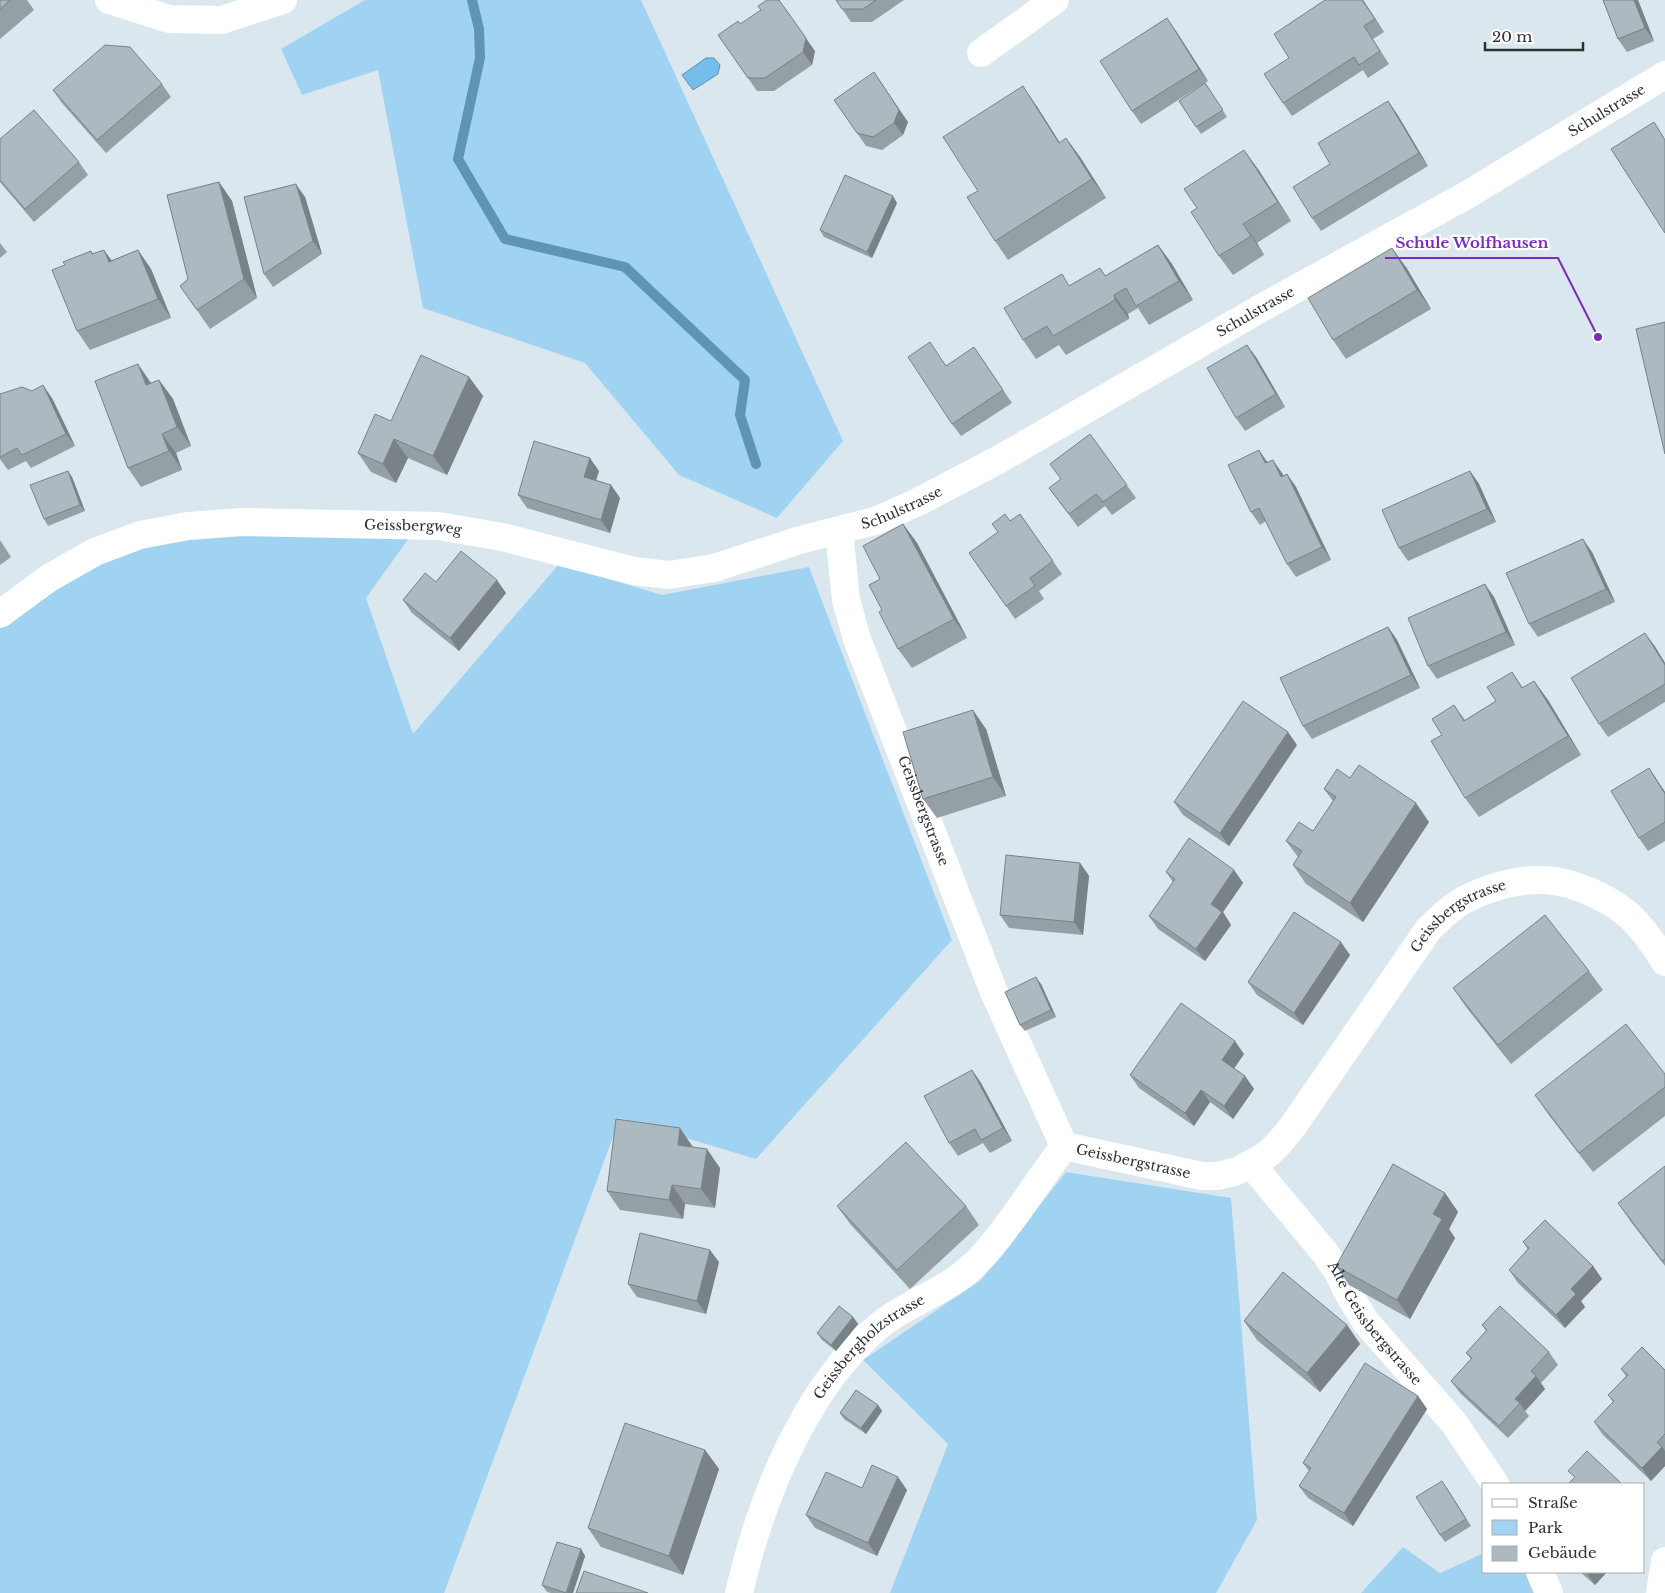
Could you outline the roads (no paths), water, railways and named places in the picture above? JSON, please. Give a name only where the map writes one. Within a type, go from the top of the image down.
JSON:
[{"type":"street","points":[[109,0],[169,20],[222,20],[283,0]]},
{"type":"street","points":[[981,53],[1055,0]]},
{"type":"street","name":"Schulstrasse","points":[[839,531],[875,521],[894,513],[998,460],[1270,303],[1467,195],[1665,75]]},
{"type":"street","name":"Geissbergweg","points":[[0,614],[49,578],[95,552],[140,535],[188,526],[242,522],[438,526],[502,537],[634,572],[669,575],[692,573],[714,568],[800,540],[839,531]]},
{"type":"street","name":"Geissbergstrasse","points":[[839,531],[846,600],[857,639],[994,992],[1064,1146],[1202,1176],[1218,1176],[1237,1171],[1267,1155],[1293,1126],[1428,930],[1445,913],[1468,897],[1496,887],[1544,880],[1570,885],[1593,893],[1632,918],[1665,962]]},
{"type":"street","name":"Geissbergholzstrasse","points":[[739,1593],[756,1532],[772,1487],[807,1413],[832,1375],[867,1337],[888,1318],[915,1301],[943,1288],[975,1265],[1003,1231],[1064,1146]]},
{"type":"street","name":"Alte Geissbergstrasse","points":[[1251,1164],[1325,1253],[1338,1272],[1365,1321],[1444,1411],[1494,1483]]},
{"type":"street","points":[[1660,1593],[1665,1561]]},
{"type":"street","points":[[1540,1573],[1549,1593]]},
{"type":"waterway","points":[[472,0],[479,29],[480,58],[458,159],[505,239],[625,267],[745,380],[740,415],[756,464]]},
{"type":"place","name":"Schule Wolfhausen","points":[[1598,337]]}]
